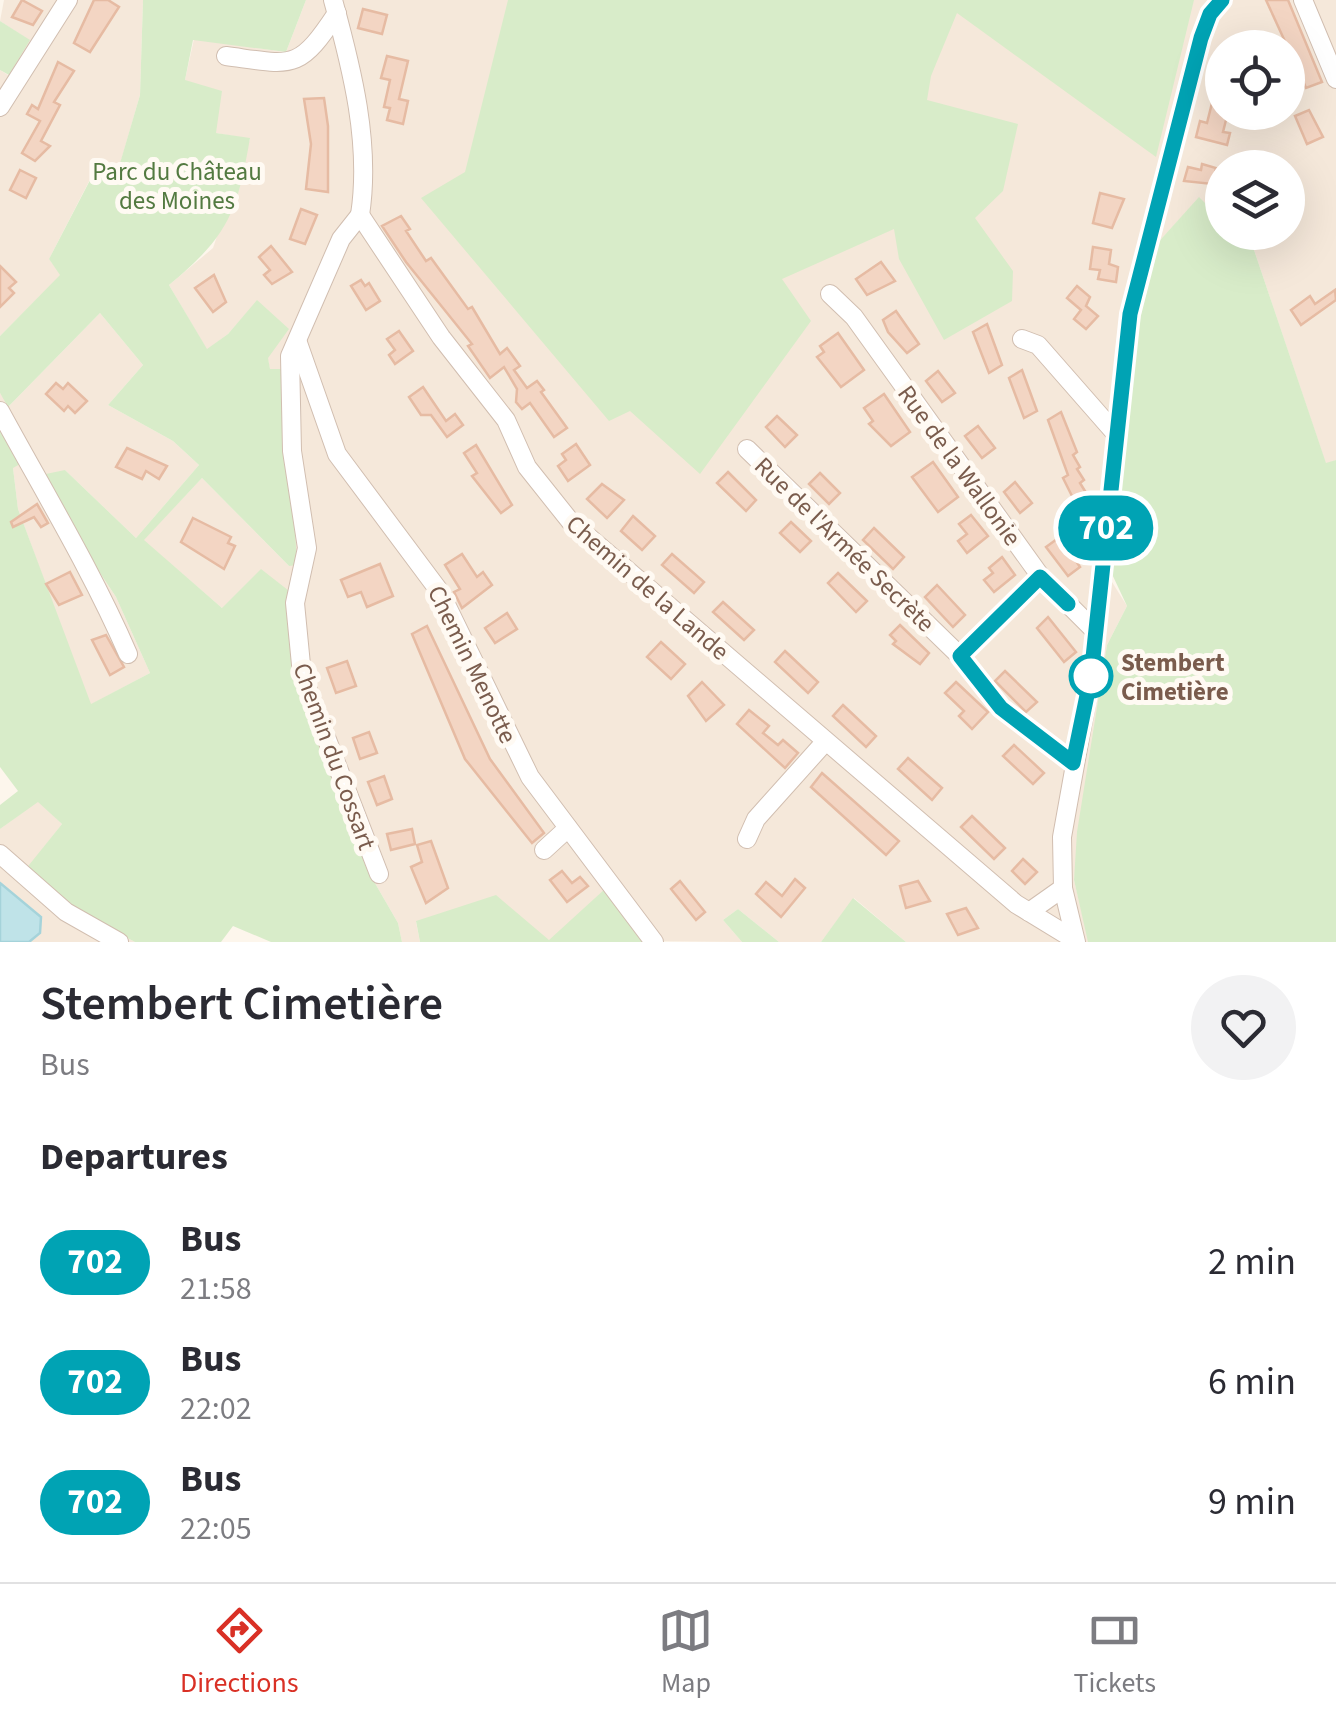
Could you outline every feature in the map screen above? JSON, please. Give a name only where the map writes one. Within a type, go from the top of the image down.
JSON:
[{"type":"street","points":[[0,108],[68,0]]},
{"type":"street","points":[[1303,0],[1336,79]]},
{"type":"street","points":[[1075,941],[1063,888],[1062,837],[1095,631],[1130,314],[1201,38],[1218,2]]},
{"type":"street","points":[[226,56],[294,62],[313,50],[335,6]]},
{"type":"street","points":[[298,343],[341,239],[360,215],[364,185],[361,135],[335,6]]},
{"type":"street","name":"Chemin de la Lande","points":[[360,215],[441,336],[506,420],[544,492],[603,552],[1030,912],[1075,941]]},
{"type":"street","name":"Rue de la Wallonie","points":[[830,294],[854,318],[1040,577],[1095,631]]},
{"type":"street","points":[[1022,338],[1038,345],[1116,434]]},
{"type":"street","name":"Chemin Menotte","points":[[298,343],[337,454],[440,592],[515,748],[568,828],[654,942]]},
{"type":"street","name":"Chemin du Cossart","points":[[298,343],[290,356],[292,452],[307,548],[295,603],[297,652],[308,692],[379,874]]},
{"type":"street","points":[[0,411],[89,566],[128,654]]},
{"type":"street","name":"Rue de l'Armée Secrète","points":[[747,449],[960,656],[1001,708],[1073,763]]},
{"type":"street","points":[[960,656],[1040,577]]},
{"type":"street","points":[[747,839],[756,819],[825,742]]},
{"type":"street","points":[[544,850],[568,828]]},
{"type":"street","points":[[0,854],[66,912],[119,942]]},
{"type":"street","points":[[1030,912],[1063,888]]},
{"type":"shaded area","points":[[4,0],[143,0],[140,95],[118,171],[100,160],[49,259],[61,275],[0,336],[0,70],[8,75],[29,40],[0,21]]},
{"type":"shaded area","points":[[306,0],[1336,0],[1336,460],[1326,464],[1254,250],[1305,250],[1305,150],[1205,150],[1205,204],[1199,198],[1153,248],[1112,582],[1127,606],[1107,645],[1074,880],[1089,942],[906,942],[854,898],[821,942],[779,942],[738,909],[723,920],[742,942],[549,940],[416,922],[420,942],[402,942],[398,923],[372,878],[297,685],[222,608],[143,540],[202,478],[289,566],[285,369],[270,370],[257,301],[228,334],[207,350],[169,285],[213,248],[250,139],[216,133],[185,80],[194,39],[286,52]]},
{"type":"shaded area","points":[[100,313],[143,365],[108,405],[173,441],[199,465],[136,538],[65,470],[48,496],[116,597],[150,673],[90,705],[18,509],[13,468],[0,427],[0,393],[9,406]]},
{"type":"shaded area","points":[[38,801],[62,824],[26,870],[73,909],[135,942],[0,942],[0,829]]},
{"type":"green space","name":"Parc du Château des Moines","points":[[143,0],[306,0],[286,52],[193,40],[185,80],[222,91],[216,133],[250,138],[240,186],[227,222],[205,252],[169,285],[207,349],[228,334],[257,300],[289,329],[268,358],[270,369],[286,369],[297,565],[289,566],[202,478],[144,540],[222,608],[261,569],[293,594],[297,685],[372,878],[398,923],[402,942],[271,942],[233,926],[221,942],[135,942],[73,909],[25,870],[62,824],[38,802],[0,829],[0,805],[18,791],[0,767],[0,427],[20,464],[13,468],[18,509],[91,704],[150,673],[116,597],[48,495],[41,475],[65,470],[136,538],[199,465],[173,441],[108,405],[143,365],[100,313],[8,407],[0,393],[0,336],[60,275],[49,259],[101,159],[118,170],[140,95]]},
{"type":"green space","points":[[508,0],[1194,0],[1156,157],[957,13],[931,76],[927,100],[1018,124],[1003,191],[975,218],[1013,271],[1012,301],[944,340],[899,259],[894,229],[782,279],[811,321],[700,474],[630,411],[609,421],[421,198],[465,172]]},
{"type":"green space","points":[[0,21],[30,40],[9,75],[0,70]]},
{"type":"green space","points":[[1199,197],[1205,203],[1205,250],[1254,250],[1326,463],[1336,460],[1336,942],[1088,942],[1074,880],[1077,832],[1107,645],[1127,606],[1111,572],[1126,398],[1153,248]]},
{"type":"green space","points":[[606,888],[647,942],[420,942],[416,921],[496,895],[549,940]]},
{"type":"green space","points":[[853,898],[906,942],[821,942]]},
{"type":"green space","points":[[738,909],[779,942],[742,942],[723,920]]},
{"type":"water","points":[[0,883],[41,917],[40,933],[29,942],[0,942]]},
{"type":"building","points":[[22,0],[42,11],[33,25],[12,17]]},
{"type":"building","points":[[94,0],[108,0],[119,7],[90,52],[74,43]]},
{"type":"building","points":[[1266,0],[1288,0],[1300,30],[1280,30]]},
{"type":"building","points":[[363,9],[387,15],[382,34],[358,28]]},
{"type":"building","points":[[1305,41],[1322,82],[1305,86]]},
{"type":"building","points":[[387,56],[408,61],[399,99],[408,101],[403,124],[387,120],[390,108],[384,107],[390,80],[381,78]]},
{"type":"building","points":[[58,62],[74,71],[54,102],[60,105],[41,141],[50,146],[35,161],[22,153],[40,121],[27,114],[32,105],[38,109]]},
{"type":"building","points":[[324,98],[328,192],[306,189],[311,144],[304,99]]},
{"type":"building","points":[[1309,110],[1323,137],[1307,144],[1301,130],[1305,130],[1305,112]]},
{"type":"building","points":[[1200,121],[1205,122],[1205,130],[1230,133],[1227,145],[1196,137]]},
{"type":"building","points":[[1205,165],[1205,183],[1184,181],[1188,167],[1201,170]]},
{"type":"building","points":[[20,170],[36,178],[26,198],[10,190]]},
{"type":"building","points":[[1100,193],[1124,199],[1112,228],[1093,223]]},
{"type":"building","points":[[301,209],[317,215],[305,244],[290,239]]},
{"type":"building","points":[[401,216],[426,261],[431,258],[468,309],[472,307],[500,354],[507,348],[520,366],[514,370],[527,388],[537,381],[567,428],[554,437],[530,403],[522,409],[516,402],[517,389],[504,367],[490,378],[468,346],[472,344],[382,226]]},
{"type":"building","points":[[271,246],[292,272],[272,284],[264,275],[270,270],[259,257]]},
{"type":"building","points":[[1093,247],[1111,250],[1109,264],[1118,267],[1116,282],[1098,279],[1100,270],[1090,269]]},
{"type":"building","points":[[881,262],[895,281],[867,295],[856,279]]},
{"type":"building","points":[[0,266],[16,282],[9,288],[14,293],[0,307]]},
{"type":"building","points":[[214,275],[226,302],[213,312],[195,288]]},
{"type":"building","points":[[361,280],[365,286],[369,283],[380,301],[366,310],[351,286]]},
{"type":"building","points":[[1077,286],[1090,297],[1086,306],[1098,316],[1086,329],[1074,319],[1081,310],[1067,298]]},
{"type":"building","points":[[1335,290],[1336,300],[1301,325],[1291,310],[1310,296],[1315,304]]},
{"type":"building","points":[[896,311],[919,344],[907,353],[888,332],[883,320]]},
{"type":"building","points":[[987,324],[1002,365],[989,373],[973,332]]},
{"type":"building","points":[[399,331],[413,351],[395,364],[389,355],[395,350],[387,339]]},
{"type":"building","points":[[838,333],[864,370],[841,387],[817,357],[824,352],[820,346]]},
{"type":"building","points":[[1022,370],[1037,411],[1024,418],[1009,378]]},
{"type":"building","points":[[938,371],[955,393],[942,402],[926,381]]},
{"type":"building","points":[[56,383],[63,389],[68,383],[87,401],[75,413],[68,406],[64,411],[46,394]]},
{"type":"building","points":[[423,387],[446,421],[455,414],[463,425],[447,437],[431,415],[421,415],[409,397]]},
{"type":"building","points":[[884,394],[910,432],[891,446],[869,424],[873,421],[864,408]]},
{"type":"building","points":[[1061,412],[1077,452],[1073,455],[1084,480],[1080,483],[1088,496],[1076,504],[1063,478],[1068,475],[1048,420]]},
{"type":"building","points":[[777,416],[797,435],[785,447],[766,427]]},
{"type":"building","points":[[978,426],[995,448],[982,458],[965,436]]},
{"type":"building","points":[[576,444],[590,465],[568,481],[558,466],[566,460],[562,454]]},
{"type":"building","points":[[476,445],[512,505],[501,513],[472,476],[477,473],[464,453]]},
{"type":"building","points":[[127,448],[167,466],[159,479],[146,471],[142,479],[116,467]]},
{"type":"building","points":[[933,462],[958,497],[938,512],[912,477]]},
{"type":"building","points":[[728,472],[756,500],[746,511],[717,483]]},
{"type":"building","points":[[820,473],[840,493],[829,504],[809,484]]},
{"type":"building","points":[[1015,482],[1032,503],[1020,513],[1004,492]]},
{"type":"building","points":[[602,484],[624,500],[607,518],[587,499]]},
{"type":"building","points":[[37,504],[48,523],[41,527],[34,517],[13,527],[11,522]]},
{"type":"building","points":[[971,515],[988,536],[967,553],[958,541],[967,534],[959,524]]},
{"type":"building","points":[[633,516],[655,536],[642,550],[621,531]]},
{"type":"building","points":[[193,518],[231,537],[228,543],[235,546],[224,569],[181,542]]},
{"type":"building","points":[[791,522],[811,541],[800,552],[780,533]]},
{"type":"building","points":[[1075,526],[1083,539],[1068,549],[1080,567],[1068,576],[1046,547]]},
{"type":"building","points":[[874,528],[904,557],[893,569],[863,540]]},
{"type":"building","points":[[462,554],[477,577],[483,572],[492,585],[462,608],[454,592],[460,589],[445,565]]},
{"type":"building","points":[[672,554],[704,582],[694,593],[662,565]]},
{"type":"building","points":[[1002,557],[1015,575],[994,592],[984,580],[993,573],[989,568]]},
{"type":"building","points":[[380,564],[393,596],[367,607],[361,592],[348,597],[341,580]]},
{"type":"building","points":[[70,572],[82,595],[59,605],[46,584]]},
{"type":"building","points":[[838,573],[867,601],[856,612],[828,583]]},
{"type":"building","points":[[937,585],[965,615],[953,627],[925,597]]},
{"type":"building","points":[[723,602],[754,630],[744,640],[713,612]]},
{"type":"building","points":[[507,613],[517,629],[495,643],[485,628]]},
{"type":"building","points":[[1048,617],[1076,652],[1064,662],[1037,628]]},
{"type":"building","points":[[900,625],[929,653],[920,664],[893,644],[896,641],[890,635]]},
{"type":"building","points":[[427,626],[490,759],[544,833],[532,843],[465,759],[412,634]]},
{"type":"building","points":[[106,635],[124,667],[110,675],[92,640]]},
{"type":"building","points":[[661,642],[685,664],[671,679],[647,657]]},
{"type":"building","points":[[785,651],[818,682],[808,693],[775,662]]},
{"type":"building","points":[[347,661],[356,686],[336,693],[327,668]]},
{"type":"building","points":[[1005,671],[1037,702],[1026,712],[995,681]]},
{"type":"building","points":[[702,682],[724,705],[706,721],[688,696]]},
{"type":"building","points":[[956,682],[988,712],[972,729],[959,716],[964,711],[945,693]]},
{"type":"building","points":[[843,705],[876,736],[866,747],[833,716]]},
{"type":"building","points":[[749,710],[769,726],[763,733],[778,745],[783,740],[798,753],[785,768],[737,724]]},
{"type":"building","points":[[369,732],[377,753],[360,759],[353,738]]},
{"type":"building","points":[[1014,745],[1044,773],[1033,784],[1003,756]]},
{"type":"building","points":[[908,758],[942,788],[932,800],[898,769]]},
{"type":"building","points":[[822,773],[899,841],[886,855],[811,787]]},
{"type":"building","points":[[384,776],[392,799],[377,805],[368,782]]},
{"type":"building","points":[[972,816],[1005,848],[994,859],[961,827]]},
{"type":"building","points":[[412,829],[415,844],[391,850],[387,834]]},
{"type":"building","points":[[431,841],[448,888],[426,903],[411,867],[422,862],[417,845]]},
{"type":"building","points":[[1023,859],[1037,872],[1025,884],[1012,871]]},
{"type":"building","points":[[562,871],[572,883],[580,877],[588,886],[567,902],[550,880]]},
{"type":"building","points":[[795,879],[805,888],[781,917],[756,894],[766,882],[782,896]]},
{"type":"building","points":[[680,881],[705,912],[696,920],[671,889]]},
{"type":"building","points":[[918,881],[930,901],[906,908],[900,886]]},
{"type":"building","points":[[966,908],[978,928],[958,935],[947,914]]},
{"type":"bus line","name":"702","points":[[1068,604],[1040,577],[960,656],[1001,708],[1073,763],[1091,676],[1130,314],[1201,38],[1210,14],[1222,0]]},
{"type":"place","name":"Stembert Cimetière","points":[[1091,676]]}]
